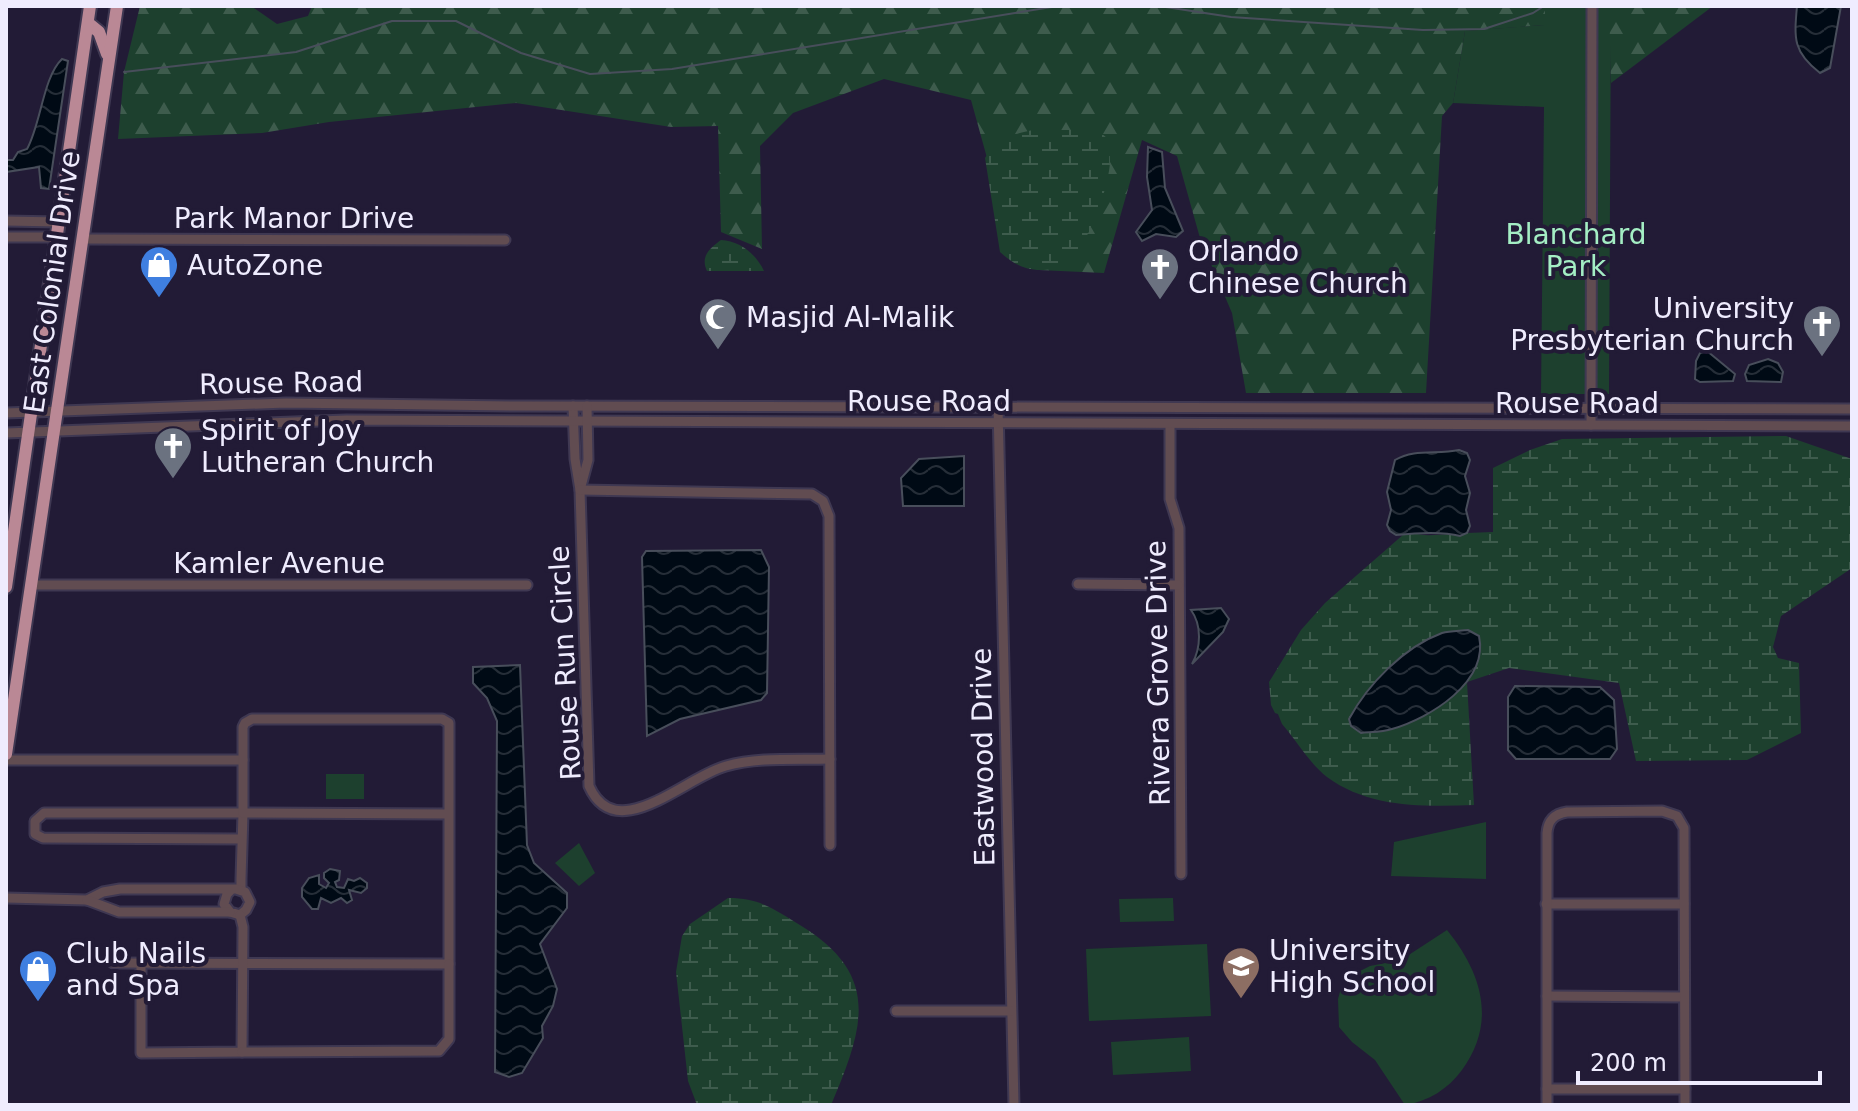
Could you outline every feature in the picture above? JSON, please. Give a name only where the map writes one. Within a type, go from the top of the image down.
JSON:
[{"type":"highway","name":"East Colonial Drive","points":[[6,587],[90,6]]},
{"type":"highway","name":"East Colonial Drive","points":[[6,757],[117,6]]},
{"type":"highway","points":[[88,23],[99,32],[107,47],[108,65]]},
{"type":"street","points":[[1591,425],[1592,6]]},
{"type":"street","points":[[6,221],[59,222]]},
{"type":"street","points":[[6,237],[56,237]]},
{"type":"street","name":"Park Manor Drive","points":[[82,239],[505,240]]},
{"type":"street","name":"Rouse Road","points":[[6,413],[286,403],[1852,409]]},
{"type":"street","name":"Rouse Run Circle","points":[[573,406],[575,459],[580,490],[589,786],[596,801],[609,809],[630,812],[726,766],[762,761],[830,759]]},
{"type":"street","name":"Rouse Run Circle","points":[[580,490],[588,460],[587,406]]},
{"type":"street","name":"Eastwood Drive","points":[[998,407],[1014,1105]]},
{"type":"street","name":"Rouse Road","points":[[6,433],[346,420],[1852,426]]},
{"type":"street","name":"Rivera Grove Drive","points":[[1170,424],[1170,499],[1179,528],[1181,874]]},
{"type":"street","points":[[575,459],[588,460]]},
{"type":"street","points":[[580,490],[812,494],[823,501],[829,516],[830,845]]},
{"type":"street","points":[[1078,584],[1178,585]]},
{"type":"street","name":"Kamler Avenue","points":[[31,585],[527,585]]},
{"type":"street","points":[[141,963],[141,1053],[439,1051],[449,1039],[449,723],[442,719],[252,719],[245,723],[242,839],[236,890],[224,898],[224,904],[243,927],[242,1052]]},
{"type":"street","points":[[6,757],[243,760]]},
{"type":"street","points":[[1547,1105],[1547,833],[1552,818],[1567,812],[1648,811],[1673,813],[1683,824],[1685,1105]]},
{"type":"street","points":[[242,839],[43,838],[35,834],[35,821],[44,813],[449,814]]},
{"type":"street","points":[[6,898],[87,900],[119,912],[235,914],[246,910],[250,902],[245,892],[236,890],[120,889],[103,892],[87,900]]},
{"type":"street","points":[[1546,904],[1684,904]]},
{"type":"street","points":[[113,963],[449,964]]},
{"type":"street","points":[[1547,996],[1684,997]]},
{"type":"street","points":[[896,1011],[1011,1011]]},
{"type":"street","points":[[1547,1089],[1685,1089]]},
{"type":"green space","points":[[140,6],[251,6],[277,24],[308,16],[312,6],[1545,6],[1545,25],[1465,31],[1453,103],[1442,116],[1426,393],[1246,393],[1232,313],[1200,238],[1177,156],[1142,140],[1104,273],[1039,270],[1005,223],[971,100],[884,79],[793,113],[760,146],[762,249],[721,232],[718,126],[671,127],[516,103],[329,122],[262,133],[118,139],[124,72]]},
{"type":"green space","name":"Blanchard Park","points":[[1545,6],[1611,6],[1609,394],[1541,394],[1544,107],[1453,103],[1465,31],[1544,25]]},
{"type":"green space","points":[[1609,6],[1713,6],[1611,83]]},
{"type":"green space","points":[[1033,130],[1098,130],[1109,140],[1110,163],[1106,185],[1089,232],[1070,258],[1058,267],[1044,270],[1020,266],[1000,252],[985,158],[1005,138]]},
{"type":"green space","points":[[721,240],[747,250],[764,271],[707,271],[705,257]]},
{"type":"green space","points":[[1786,436],[1852,459],[1852,568],[1781,616],[1773,647],[1778,658],[1799,663],[1801,733],[1747,760],[1636,761],[1619,683],[1509,668],[1467,682],[1474,805],[1436,806],[1379,800],[1343,787],[1327,777],[1309,759],[1275,713],[1271,705],[1269,682],[1301,630],[1325,603],[1404,534],[1460,536],[1493,532],[1493,468],[1562,439]]},
{"type":"green space","points":[[326,774],[364,774],[364,799],[326,799]]},
{"type":"green space","points":[[1486,822],[1486,879],[1391,876],[1394,842]]},
{"type":"green space","points":[[579,843],[595,873],[579,886],[555,863]]},
{"type":"green space","points":[[728,898],[756,902],[795,922],[823,941],[842,961],[854,981],[858,1003],[857,1025],[852,1050],[831,1105],[697,1105],[688,1081],[676,972],[682,936],[690,924]]},
{"type":"green space","points":[[1173,898],[1174,921],[1120,922],[1119,899]]},
{"type":"green space","points":[[1447,930],[1469,963],[1476,981],[1481,998],[1479,1034],[1473,1052],[1451,1083],[1430,1097],[1405,1105],[1375,1060],[1339,1027],[1338,999],[1341,988],[1358,972],[1370,966],[1401,960]]},
{"type":"green space","points":[[1207,944],[1211,1016],[1089,1021],[1086,949]]},
{"type":"green space","points":[[1189,1037],[1191,1071],[1113,1075],[1111,1042]]},
{"type":"water","points":[[1797,6],[1841,6],[1830,68],[1820,73],[1805,58],[1797,44]]},
{"type":"water","points":[[62,59],[68,61],[49,189],[41,188],[39,167],[6,172],[6,160],[13,160],[18,152],[27,149],[50,77]]},
{"type":"water","points":[[1148,147],[1162,152],[1165,188],[1183,231],[1176,237],[1156,234],[1142,241],[1136,232],[1152,210],[1147,177]]},
{"type":"water","points":[[1707,351],[1735,374],[1733,381],[1700,382],[1695,379],[1696,361],[1700,353]]},
{"type":"water","points":[[1768,359],[1778,363],[1783,372],[1781,382],[1747,381],[1745,374],[1749,365]]},
{"type":"water","points":[[1459,450],[1467,453],[1470,460],[1465,476],[1470,493],[1466,510],[1470,526],[1467,533],[1460,536],[1437,533],[1396,535],[1390,531],[1387,525],[1391,510],[1387,492],[1395,460],[1410,454]]},
{"type":"water","points":[[964,456],[964,506],[903,506],[901,478],[919,459]]},
{"type":"water","points":[[761,550],[769,567],[767,693],[761,700],[680,719],[647,736],[642,557],[646,551]]},
{"type":"water","points":[[1221,608],[1229,619],[1223,632],[1192,664],[1199,637],[1191,610]]},
{"type":"water","points":[[1468,630],[1479,636],[1480,653],[1466,683],[1454,696],[1423,716],[1392,729],[1361,733],[1351,726],[1349,719],[1366,693],[1401,657],[1442,633]]},
{"type":"water","points":[[520,665],[527,845],[534,863],[567,893],[567,908],[540,944],[557,989],[553,1006],[542,1026],[543,1038],[522,1073],[509,1077],[495,1072],[497,721],[487,698],[473,683],[473,667]]},
{"type":"water","points":[[1515,686],[1600,687],[1614,700],[1617,749],[1610,759],[1516,759],[1508,750],[1508,697]]},
{"type":"water","points":[[330,869],[340,871],[339,880],[335,882],[337,887],[344,888],[348,879],[354,881],[360,878],[367,883],[367,888],[361,893],[349,890],[352,900],[347,903],[341,898],[331,903],[321,898],[318,909],[312,909],[302,897],[302,888],[309,878],[319,875],[319,884],[326,888],[329,883],[324,873]]},
{"type":"waterway","points":[[124,72],[296,52],[392,21],[456,21],[521,53],[590,74],[672,69],[1058,6]]},
{"type":"waterway","points":[[1159,6],[1231,17],[1423,30],[1484,29],[1533,13],[1544,6]]},
{"type":"place","name":"AutoZone","points":[[159,299]]},
{"type":"place","name":"Orlando Chinese Church","points":[[1160,301]]},
{"type":"place","name":"Masjid Al-Malik","points":[[718,351]]},
{"type":"place","name":"University Presbyterian Church","points":[[1822,358]]},
{"type":"place","name":"Spirit of Joy Lutheran Church","points":[[173,480]]},
{"type":"place","name":"University High School","points":[[1241,1000]]},
{"type":"place","name":"Club Nails and Spa","points":[[38,1003]]}]
